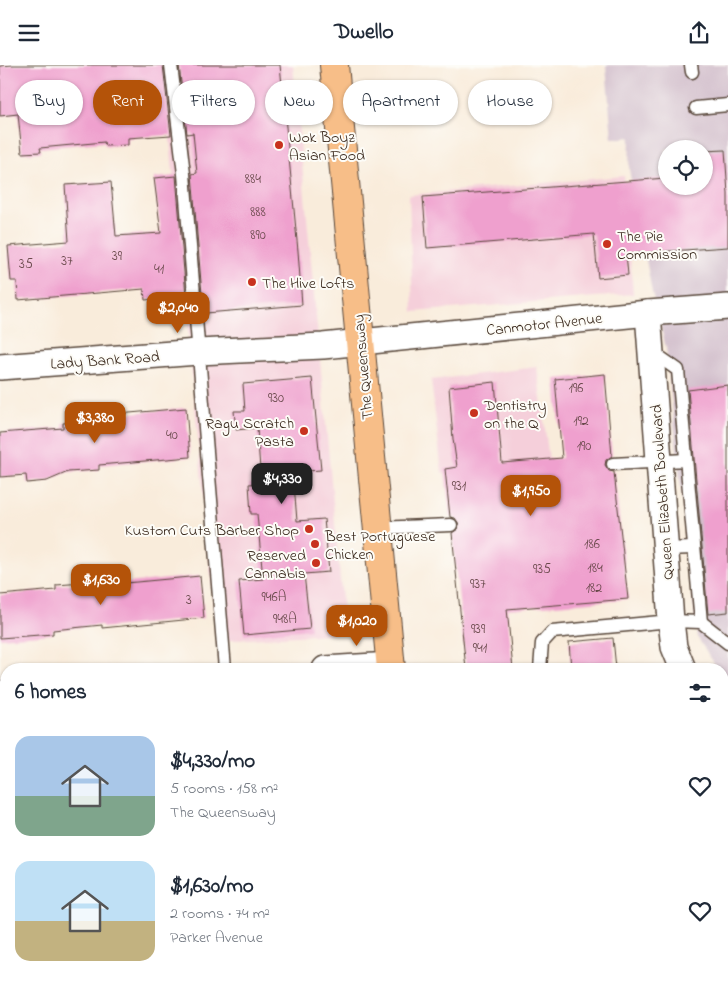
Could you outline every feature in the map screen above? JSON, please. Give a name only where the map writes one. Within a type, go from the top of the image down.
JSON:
[{"type":"main road","name":"The Queensway","points":[[334,65],[391,663]]},
{"type":"street","name":"Canmotor Avenue","points":[[360,343],[648,313],[728,307]]},
{"type":"street","name":"Queen Elizabeth Boulevard","points":[[648,313],[671,621],[674,647],[681,663]]},
{"type":"street","name":"Lady Bank Road","points":[[0,367],[198,352],[360,343]]},
{"type":"lane","points":[[172,65],[184,174],[224,663]]},
{"type":"lane","points":[[696,108],[728,105]]},
{"type":"lane","points":[[651,351],[678,370],[701,621]]},
{"type":"lane","points":[[613,464],[686,460]]},
{"type":"lane","points":[[377,528],[451,525]]},
{"type":"lane","points":[[665,549],[694,548]]},
{"type":"lane","points":[[540,663],[542,643],[552,632],[671,621],[701,621],[728,643]]},
{"type":"shaded area","points":[[163,65],[293,65],[294,80],[265,80],[265,125],[298,125],[345,633],[217,641]]},
{"type":"shaded area","points":[[606,65],[728,65],[728,663],[714,663],[697,637],[666,348],[652,292],[629,169],[630,137],[612,139]]},
{"type":"shaded area","points":[[624,176],[633,294],[413,312],[409,195]]},
{"type":"shaded area","points":[[537,367],[549,460],[442,473],[431,380]]},
{"type":"building","points":[[163,65],[171,135],[128,138],[128,145],[105,146],[104,142],[40,148],[41,152],[22,153],[19,125],[83,125],[83,80],[15,80],[15,114],[0,116],[0,66]]},
{"type":"building","points":[[179,65],[280,65],[281,80],[265,80],[265,125],[286,125],[302,305],[206,313],[205,294],[202,294],[192,174],[197,173],[193,133],[187,134],[186,125],[255,125],[255,80],[181,80]]},
{"type":"building","points":[[725,150],[728,194],[728,247],[626,254],[628,275],[598,278],[594,234],[427,248],[423,197],[658,179],[658,195],[713,195],[713,151]]},
{"type":"building","points":[[176,176],[186,296],[145,300],[144,289],[18,300],[17,281],[11,281],[8,246],[69,241],[65,185],[111,182],[116,236],[161,233],[154,178]]},
{"type":"building","points":[[605,374],[612,456],[606,460],[605,465],[609,471],[614,472],[628,599],[507,609],[512,663],[465,663],[452,533],[458,529],[459,524],[455,518],[450,517],[445,469],[457,467],[449,387],[495,382],[502,463],[562,458],[555,379]]},
{"type":"building","points":[[312,378],[321,470],[293,472],[297,521],[324,519],[329,572],[304,574],[310,629],[244,635],[239,581],[263,579],[257,514],[251,514],[249,484],[261,483],[257,428],[236,430],[234,411],[245,411],[243,384]]},
{"type":"building","points":[[728,385],[728,612],[708,614],[688,390]]},
{"type":"building","points":[[186,408],[190,457],[99,465],[99,470],[68,472],[47,481],[27,483],[26,475],[0,477],[0,433],[63,428],[63,423],[107,419],[107,415]]},
{"type":"building","points":[[200,576],[204,618],[102,628],[102,625],[53,630],[53,634],[0,638],[0,595],[56,590],[56,585],[83,583],[84,587]]},
{"type":"building","points":[[613,638],[615,663],[571,663],[569,642]]},
{"type":"place","name":"Wok Boyz Asian Food","points":[[279,145]]},
{"type":"place","name":"The Pie Commission","points":[[607,244]]},
{"type":"place","name":"The Hive Lofts","points":[[252,282]]},
{"type":"place","name":"Dentistry on the Q","points":[[474,413]]},
{"type":"place","name":"Ragu Scratch Pasta","points":[[304,431]]},
{"type":"place","name":"Kustom Cuts Barber Shop","points":[[309,529]]},
{"type":"place","name":"Best Portuguese Chicken","points":[[315,544]]},
{"type":"place","name":"Reserved Cannabis","points":[[316,563]]}]
